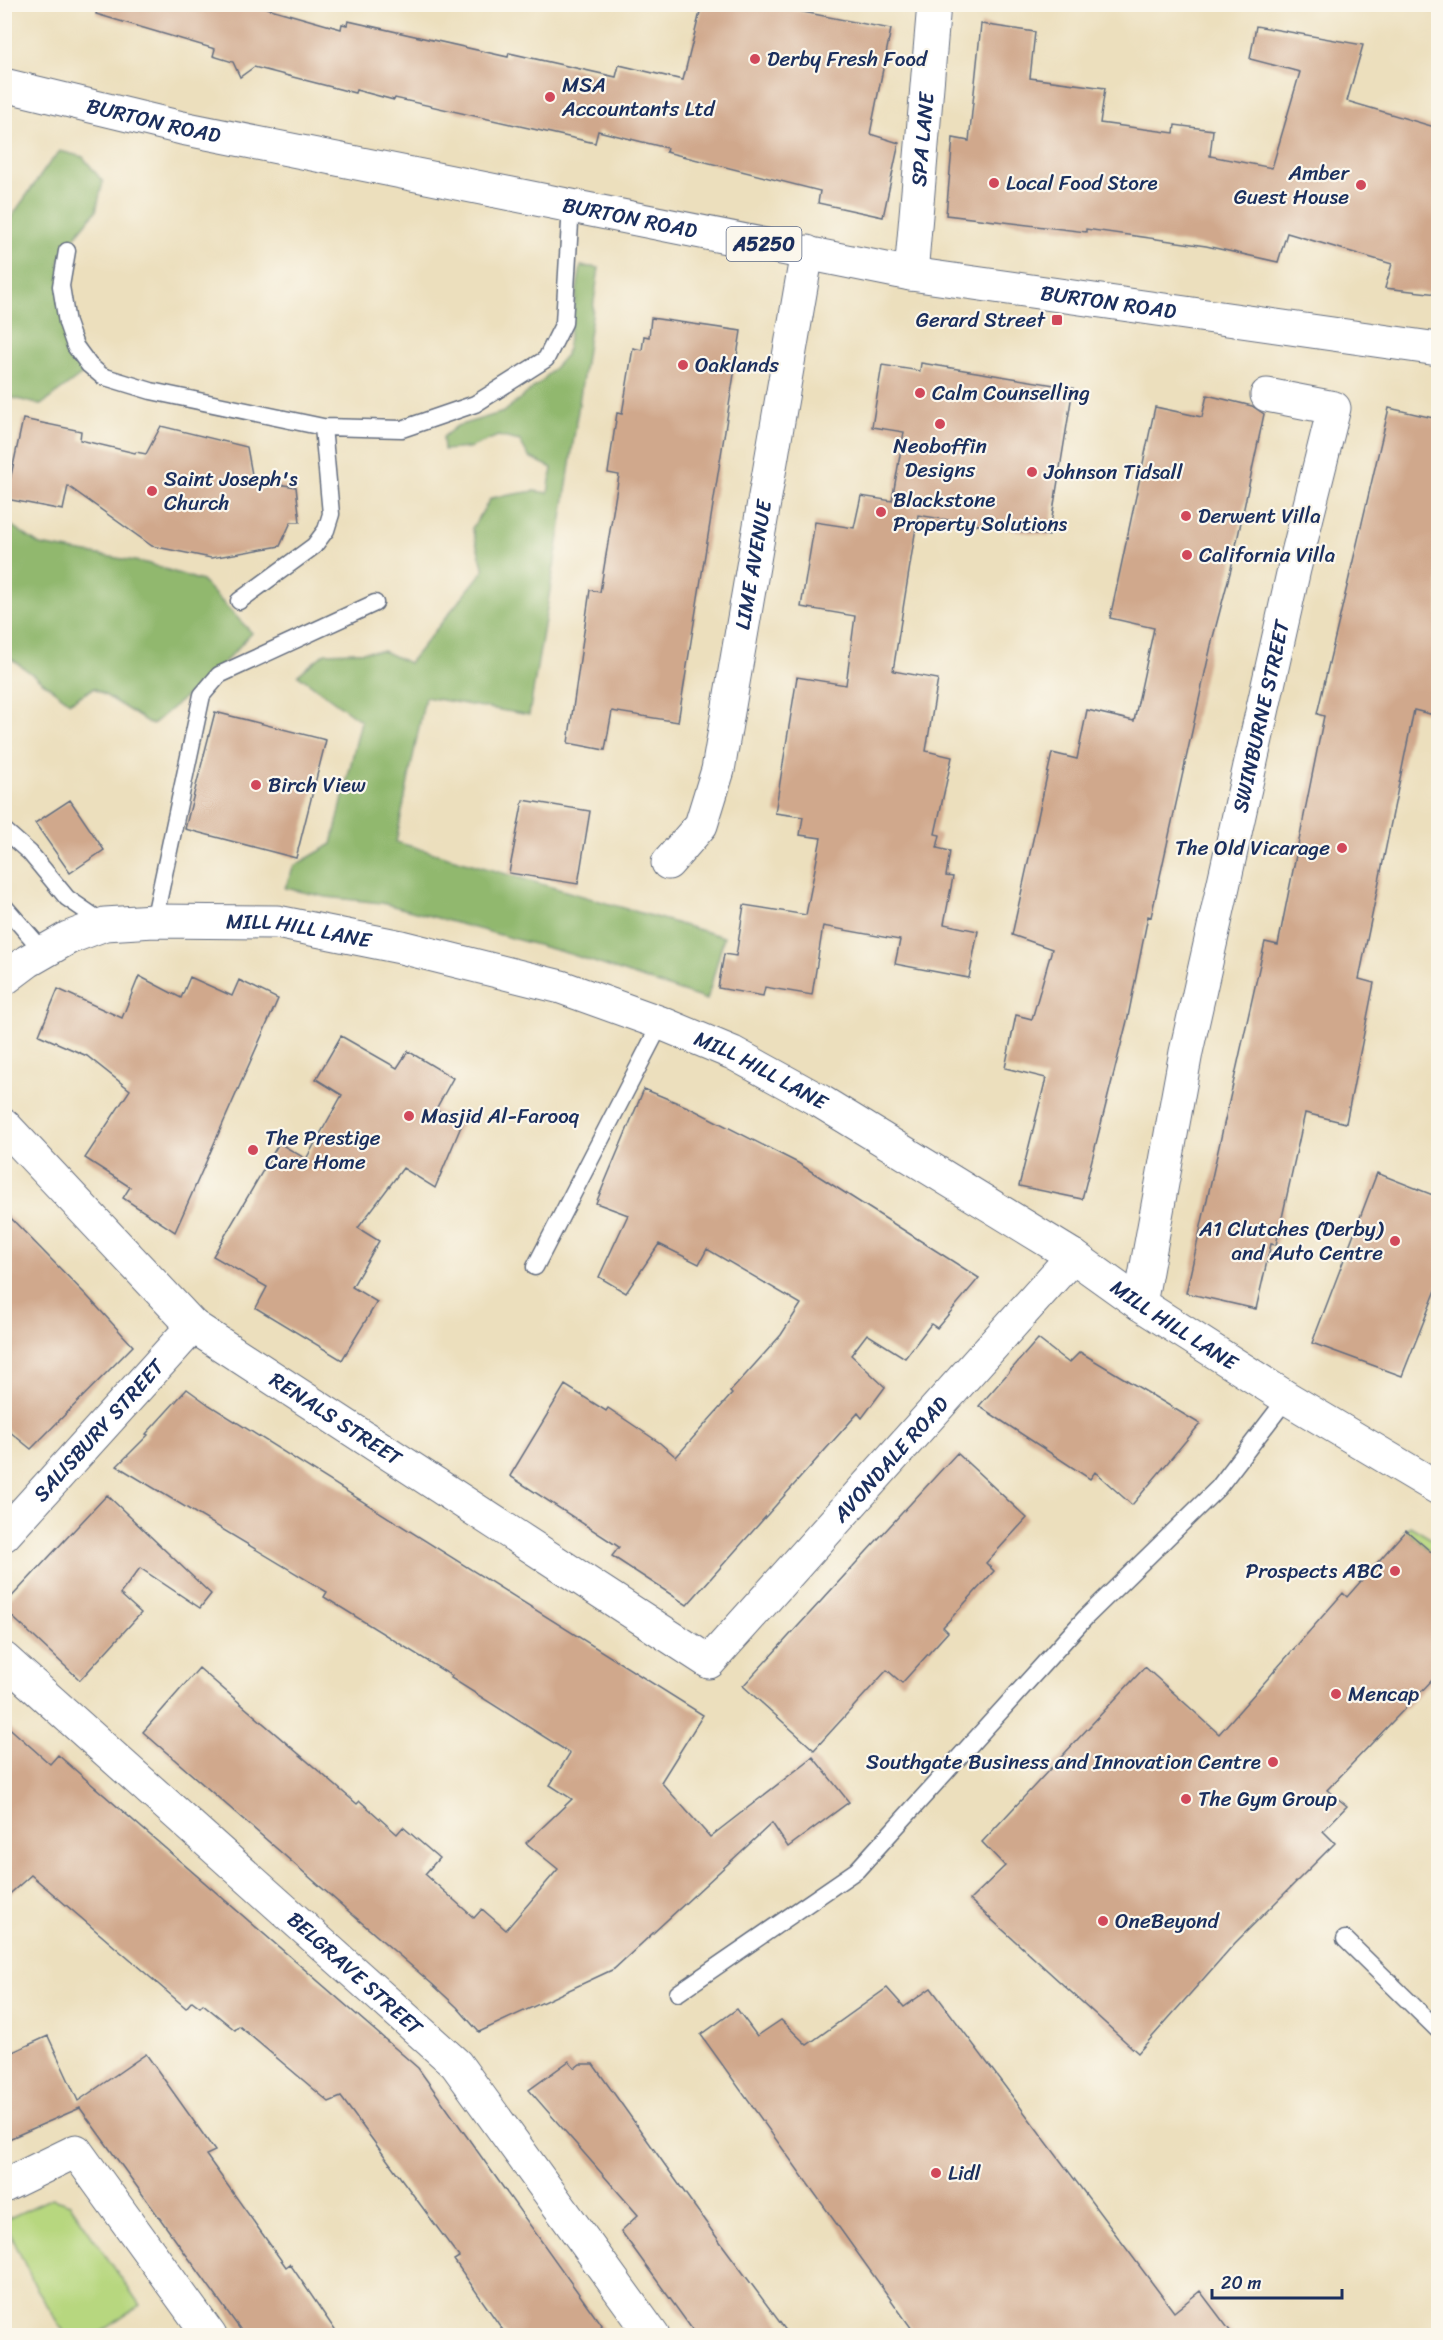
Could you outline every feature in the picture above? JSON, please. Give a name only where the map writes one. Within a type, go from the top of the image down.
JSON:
[{"type":"street","name":"SPA LANE","points":[[911,274],[934,4]]},
{"type":"street","name":"BURTON ROAD","points":[[4,85],[182,128],[911,274],[1438,350]]},
{"type":"street","name":"LIME AVENUE","points":[[668,863],[701,825],[718,770],[807,252]]},
{"type":"street","name":"SWINBURNE STREET","points":[[1140,1304],[1186,1053],[1294,568],[1334,408],[1267,395]]},
{"type":"street","name":"MILL HILL LANE","points":[[4,979],[68,938],[105,924],[154,921],[277,922],[401,947],[561,987],[661,1023],[733,1053],[820,1101],[1073,1256],[1140,1304],[1287,1398],[1438,1488]]},
{"type":"street","name":"RENALS STREET","points":[[4,1125],[193,1326],[709,1662]]},
{"type":"street","name":"AVONDALE ROAD","points":[[709,1662],[1073,1256]]},
{"type":"street","name":"SALISBURY STREET","points":[[4,1535],[193,1326]]},
{"type":"street","name":"BELGRAVE STREET","points":[[4,1659],[456,2064],[653,2336]]},
{"type":"street","points":[[4,2186],[76,2151],[210,2336]]},
{"type":"lane","points":[[67,251],[60,286],[67,323],[75,346],[89,365],[102,376],[151,392],[323,427],[367,430],[402,429],[475,404],[546,359],[564,323],[572,206]]},
{"type":"lane","points":[[240,601],[314,546],[326,530],[331,514],[323,427]]},
{"type":"lane","points":[[154,921],[202,695],[219,675],[375,603]]},
{"type":"lane","points":[[4,830],[30,853],[67,898],[105,924]]},
{"type":"lane","points":[[4,906],[44,952]]},
{"type":"lane","points":[[535,1267],[661,1023]]},
{"type":"lane","points":[[678,1993],[857,1870],[1086,1617],[1218,1488],[1287,1398]]},
{"type":"lane","points":[[1345,1939],[1438,2030]]},
{"type":"green space","points":[[60,151],[83,157],[103,182],[96,211],[69,244],[59,262],[85,372],[41,405],[5,396],[5,226]]},
{"type":"green space","points":[[581,266],[599,268],[561,525],[529,715],[425,697],[396,842],[724,937],[707,1000],[570,954],[382,903],[326,897],[285,888],[294,866],[332,844],[361,721],[298,675],[325,653],[383,651],[409,663],[484,570],[472,528],[491,498],[534,491],[548,493],[552,468],[529,457],[520,441],[498,436],[469,448],[444,450],[443,437],[457,426],[504,412],[544,379],[566,355]]},
{"type":"green space","points":[[5,521],[40,545],[146,563],[202,581],[252,633],[219,668],[152,725],[94,688],[70,702],[5,654]]},
{"type":"green space","points":[[1410,1526],[1438,1543],[1438,1558],[1406,1530]]},
{"type":"green space","points":[[52,2198],[70,2204],[140,2305],[97,2335],[66,2335],[37,2290],[5,2222]]},
{"type":"building","points":[[98,4],[253,4],[341,29],[342,24],[347,25],[348,21],[508,57],[509,53],[616,77],[619,65],[683,80],[702,4],[762,4],[891,29],[870,134],[899,143],[883,217],[818,203],[820,191],[666,152],[667,148],[598,131],[595,143],[395,98],[394,100],[356,90],[355,93],[254,67],[240,77],[233,62],[213,56],[215,49],[96,14]]},
{"type":"building","points":[[981,24],[1035,32],[1030,78],[1105,88],[1100,123],[1174,133],[1175,125],[1213,130],[1210,156],[1272,168],[1300,72],[1250,59],[1256,26],[1363,45],[1347,101],[1438,128],[1438,294],[1385,288],[1392,264],[1287,233],[1278,262],[1206,246],[1086,229],[1086,232],[946,215],[953,138],[969,141]]},
{"type":"building","points":[[651,318],[741,331],[678,722],[612,711],[605,750],[568,743],[590,590],[600,592],[619,475],[608,473],[617,413],[622,414],[633,348],[642,350],[644,336],[649,337]]},
{"type":"building","points":[[921,363],[1073,388],[1049,536],[918,515],[893,671],[938,679],[926,751],[952,757],[935,834],[940,835],[937,848],[950,851],[946,876],[953,877],[944,924],[978,931],[969,978],[895,964],[900,940],[823,926],[812,995],[765,987],[763,996],[718,988],[724,954],[736,956],[744,905],[806,915],[821,838],[800,835],[803,817],[775,813],[797,677],[846,685],[855,616],[801,607],[815,522],[854,528],[861,496],[892,501],[904,432],[872,427],[882,365],[920,371]]},
{"type":"building","points":[[1207,395],[1252,406],[1264,414],[1151,917],[1148,916],[1128,1017],[1082,1199],[1019,1186],[1046,1078],[1005,1068],[1016,1015],[1032,1019],[1052,949],[1012,935],[1052,753],[1077,759],[1087,710],[1134,721],[1154,628],[1110,618],[1155,407],[1202,417]]},
{"type":"building","points":[[1389,408],[1438,419],[1438,716],[1414,710],[1359,979],[1374,983],[1346,1123],[1305,1113],[1276,1245],[1271,1244],[1256,1309],[1186,1293],[1265,942],[1278,945],[1324,716],[1317,714]]},
{"type":"building","name":"Saint Joseph's Church","points":[[23,419],[81,431],[80,440],[135,453],[146,454],[161,426],[247,447],[253,480],[296,487],[300,522],[291,522],[280,546],[211,558],[152,546],[68,486],[63,510],[6,499]]},
{"type":"building","name":"Birch View","points":[[215,712],[326,740],[296,858],[185,829]]},
{"type":"building","points":[[70,800],[104,850],[70,873],[35,823]]},
{"type":"building","points":[[523,800],[590,811],[578,884],[509,873]]},
{"type":"building","points":[[139,976],[181,998],[190,977],[232,996],[239,980],[278,999],[175,1232],[123,1198],[130,1187],[85,1158],[130,1090],[87,1056],[39,1035],[58,989],[122,1018]]},
{"type":"building","points":[[341,1036],[397,1068],[408,1051],[453,1078],[436,1109],[462,1124],[435,1188],[403,1168],[358,1228],[379,1241],[352,1287],[377,1302],[342,1360],[256,1308],[267,1287],[213,1256],[279,1143],[306,1159],[342,1095],[316,1079]]},
{"type":"building","points":[[644,1089],[690,1108],[798,1163],[979,1278],[937,1328],[931,1324],[905,1358],[867,1334],[851,1355],[885,1387],[862,1418],[858,1413],[687,1605],[612,1556],[619,1547],[510,1476],[565,1385],[606,1411],[608,1408],[660,1443],[676,1457],[781,1335],[801,1304],[707,1249],[699,1264],[659,1244],[626,1293],[599,1277],[628,1215],[596,1203]]},
{"type":"building","name":"A1 Clutches (Derby) and Auto Centre","points":[[1377,1173],[1438,1197],[1438,1285],[1402,1376],[1312,1343]]},
{"type":"building","points":[[4,1211],[133,1346],[31,1449],[4,1427]]},
{"type":"building","points":[[1038,1339],[1069,1363],[1080,1352],[1200,1424],[1132,1505],[1095,1472],[1090,1479],[979,1406]]},
{"type":"building","points":[[187,1389],[703,1715],[661,1782],[710,1837],[813,1757],[849,1802],[788,1847],[772,1823],[614,1969],[479,2032],[431,1983],[143,1732],[199,1668],[357,1804],[360,1801],[397,1834],[403,1827],[439,1858],[425,1874],[474,1918],[482,1909],[506,1930],[558,1869],[526,1843],[572,1799],[550,1785],[570,1753],[451,1678],[452,1676],[324,1597],[327,1592],[117,1466],[148,1435],[146,1434]]},
{"type":"building","points":[[957,1453],[1027,1518],[986,1563],[994,1571],[943,1627],[948,1632],[902,1683],[887,1670],[814,1750],[743,1686]]},
{"type":"building","points":[[107,1495],[211,1594],[200,1608],[140,1568],[120,1594],[141,1613],[80,1680],[4,1609],[4,1605]]},
{"type":"building","points":[[1406,1530],[1438,1558],[1438,1674],[1327,1790],[1347,1806],[1323,1831],[1335,1843],[1235,1943],[1138,2053],[970,1900],[1005,1866],[982,1842],[1145,1667],[1219,1734],[1343,1593],[1347,1597]]},
{"type":"building","points":[[4,1723],[50,1764],[58,1755],[418,2068],[609,2336],[507,2336],[454,2260],[459,2257],[341,2097],[329,2102],[239,2026],[235,2030],[203,2004],[200,2007],[192,2001],[186,2008],[31,1875],[4,1899]]},
{"type":"building","name":"Lidl","points":[[887,1988],[904,2007],[931,1988],[1174,2312],[1200,2291],[1234,2336],[917,2336],[701,2035],[737,2009],[757,2036],[781,2020],[807,2045]]},
{"type":"building","points":[[48,2036],[78,2101],[146,2054],[215,2151],[206,2155],[286,2267],[290,2264],[339,2336],[245,2336],[80,2108],[4,2141],[4,2056]]},
{"type":"building","points":[[569,2061],[575,2068],[580,2064],[593,2064],[790,2336],[697,2336],[621,2231],[638,2215],[529,2090]]},
{"type":"place","name":"Derby Fresh Food","points":[[755,59]]},
{"type":"place","name":"MSA Accountants Ltd","points":[[550,97]]},
{"type":"place","name":"Local Food Store","points":[[994,183]]},
{"type":"place","name":"Amber Guest House","points":[[1361,185]]},
{"type":"place","name":"Gerard Street","points":[[1057,320]]},
{"type":"place","name":"Oaklands","points":[[683,365]]},
{"type":"place","name":"Calm Counselling","points":[[920,393]]},
{"type":"place","name":"Neoboffin Designs","points":[[940,424]]},
{"type":"place","name":"Johnson Tidsall","points":[[1032,472]]},
{"type":"place","name":"Saint Joseph's Church","points":[[152,491]]},
{"type":"place","name":"Blackstone Property Solutions","points":[[881,512]]},
{"type":"place","name":"Derwent Villa","points":[[1186,516]]},
{"type":"place","name":"California Villa","points":[[1187,555]]},
{"type":"place","name":"Birch View","points":[[256,785]]},
{"type":"place","name":"The Old Vicarage","points":[[1342,848]]},
{"type":"place","name":"Masjid Al-Farooq","points":[[409,1116]]},
{"type":"place","name":"The Prestige Care Home","points":[[253,1150]]},
{"type":"place","name":"A1 Clutches (Derby) and Auto Centre","points":[[1395,1241]]},
{"type":"place","name":"Prospects ABC","points":[[1395,1571]]},
{"type":"place","name":"Mencap","points":[[1336,1694]]},
{"type":"place","name":"Southgate Business and Innovation Centre","points":[[1273,1762]]},
{"type":"place","name":"The Gym Group","points":[[1186,1799]]},
{"type":"place","name":"OneBeyond","points":[[1103,1921]]},
{"type":"place","name":"Lidl","points":[[936,2173]]}]
